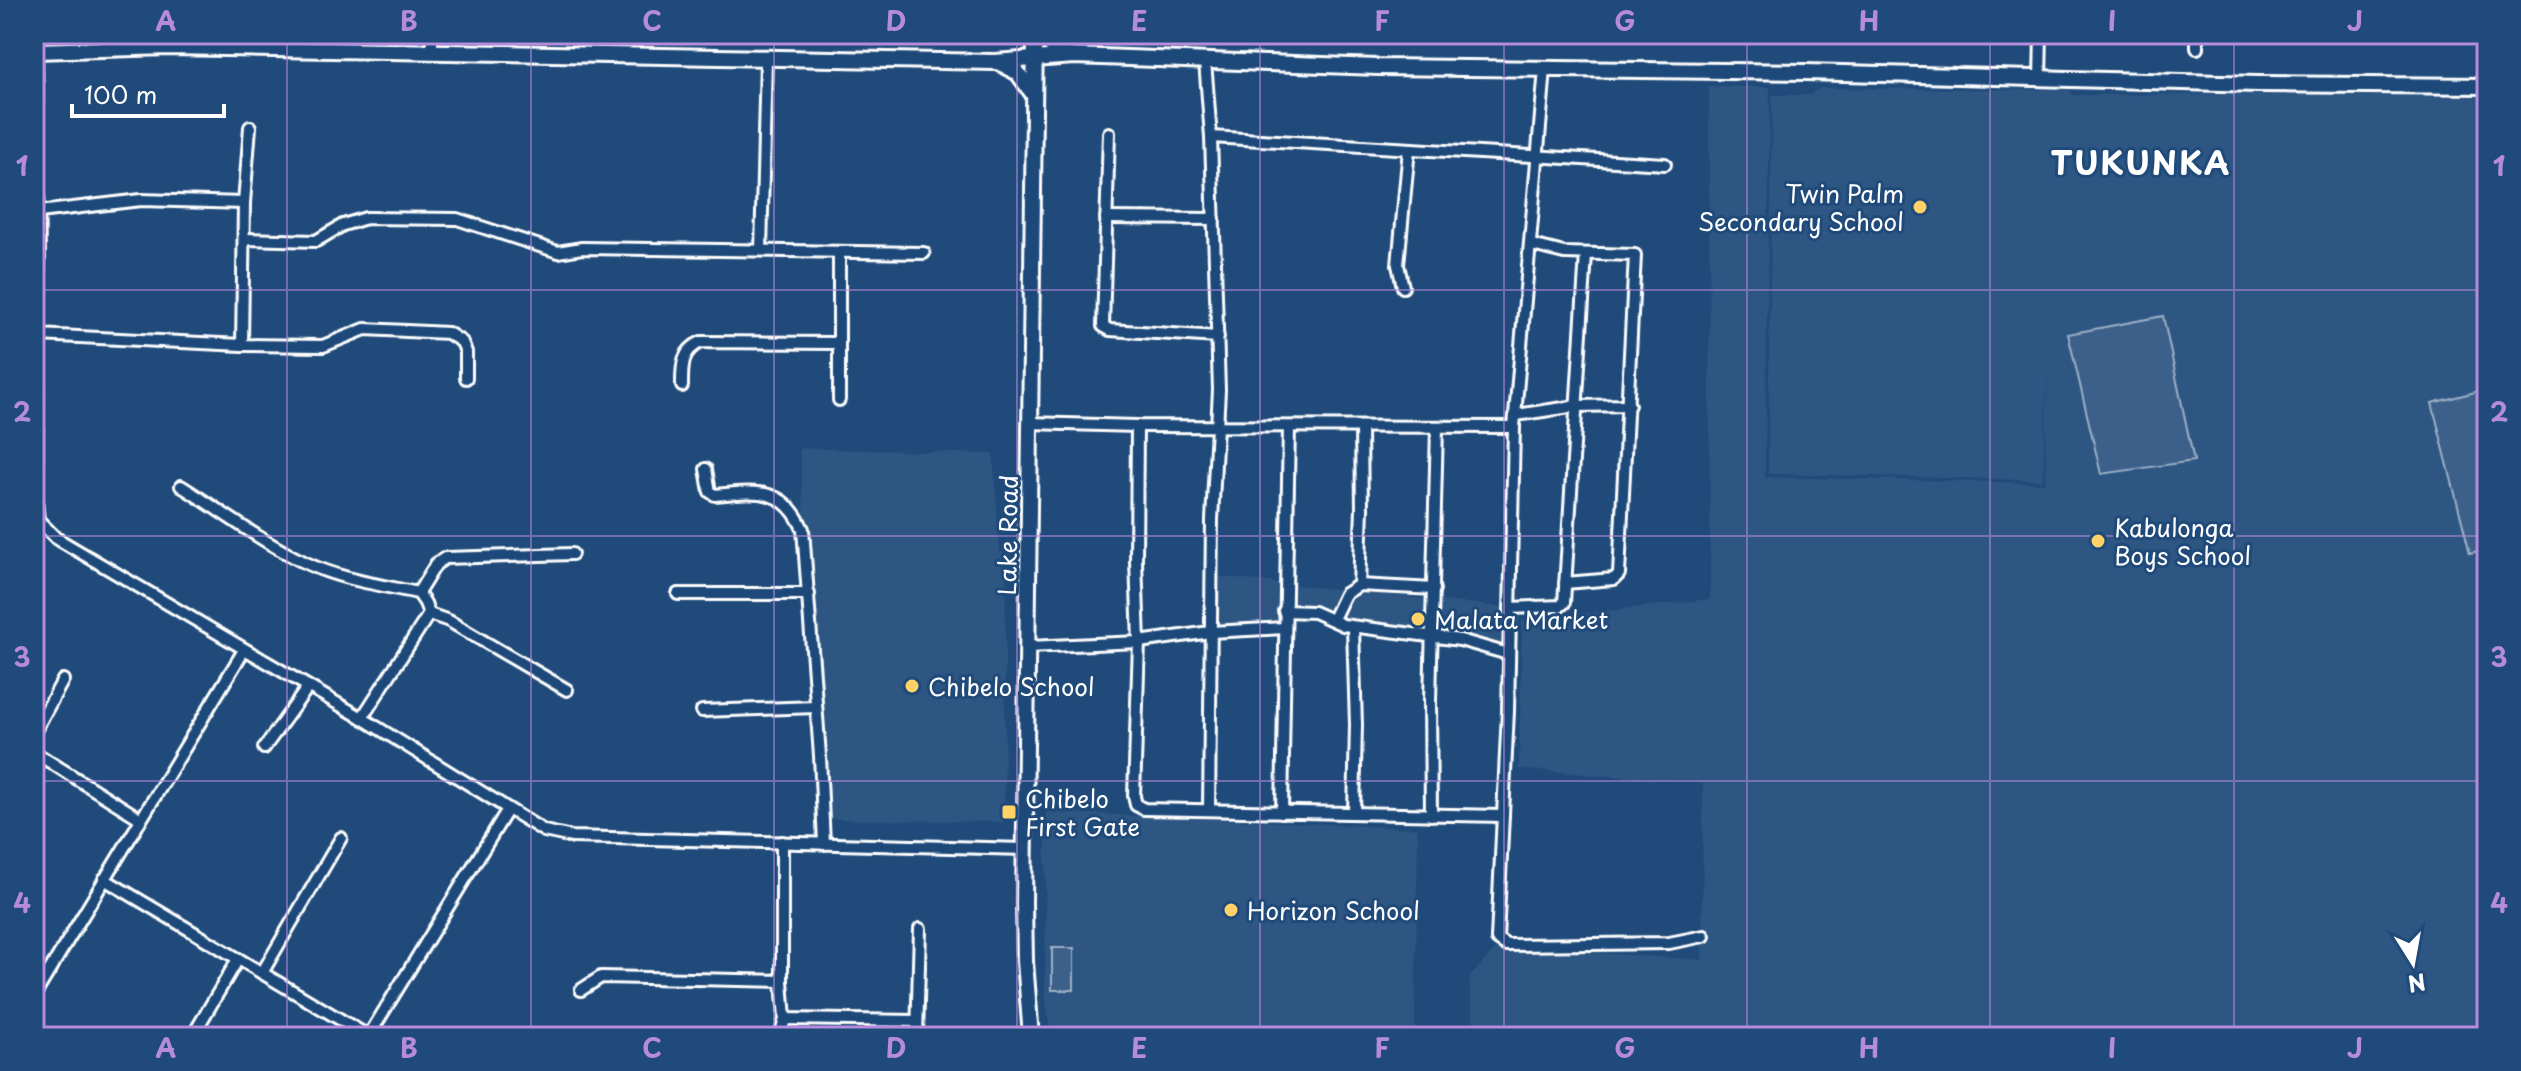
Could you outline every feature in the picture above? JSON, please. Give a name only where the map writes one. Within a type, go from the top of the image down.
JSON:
[{"type":"main road","points":[[1038,34],[1061,52],[1074,56]]},
{"type":"main road","name":"Lake Road","points":[[1031,1037],[1025,961],[1025,849],[1033,95],[1038,34]]},
{"type":"main road","points":[[35,51],[112,49],[169,41],[432,53],[766,60],[995,62],[1074,56],[1545,69],[2487,86]]},
{"type":"main road","points":[[995,62],[1018,73],[1033,95]]},
{"type":"street","points":[[95,34],[104,37],[112,49]]},
{"type":"street","points":[[432,34],[432,53]]},
{"type":"street","points":[[2040,79],[2041,34]]},
{"type":"street","points":[[2197,34],[2197,48]]},
{"type":"street","points":[[35,51],[39,212],[38,520],[56,538],[362,718],[544,831],[572,837],[1025,849]]},
{"type":"street","points":[[761,250],[766,60]]},
{"type":"street","points":[[1205,61],[1211,137],[1218,337],[1209,810]]},
{"type":"street","points":[[1545,69],[1514,427],[1497,933],[1501,944],[1568,946],[1669,943],[1704,936]]},
{"type":"street","points":[[242,345],[244,203],[250,127]]},
{"type":"street","points":[[1109,133],[1105,329],[1218,337]]},
{"type":"street","points":[[1211,137],[1665,164]]},
{"type":"street","points":[[1403,287],[1398,265],[1409,149]]},
{"type":"street","points":[[39,212],[141,200],[244,203]]},
{"type":"street","points":[[244,239],[316,241],[343,225],[366,218],[457,219],[558,252],[582,248],[924,253]]},
{"type":"street","points":[[1106,218],[1214,219]]},
{"type":"street","points":[[1532,245],[1586,254],[1635,255],[1619,574],[1614,579],[1565,583]]},
{"type":"street","points":[[839,252],[839,400]]},
{"type":"street","points":[[1510,608],[1562,605],[1586,254]]},
{"type":"street","points":[[38,335],[323,346],[365,329],[448,333],[462,342],[466,352],[466,378]]},
{"type":"street","points":[[682,386],[685,356],[691,347],[701,342],[839,343]]},
{"type":"street","points":[[1516,415],[1577,406],[1629,405]]},
{"type":"street","points":[[1029,423],[1215,427],[1514,427]]},
{"type":"street","points":[[1137,426],[1139,642],[1135,801],[1144,809],[1503,816]]},
{"type":"street","points":[[1282,812],[1289,427]]},
{"type":"street","points":[[1431,815],[1437,427]]},
{"type":"street","points":[[1359,585],[1361,428]]},
{"type":"street","points":[[706,469],[710,492],[715,495],[757,491],[776,496],[796,513],[803,529],[824,844]]},
{"type":"street","points":[[181,486],[318,569],[418,593],[429,614]]},
{"type":"street","points":[[418,593],[436,564],[445,558],[572,554]]},
{"type":"street","points":[[1333,619],[1345,594],[1359,585],[1434,589]]},
{"type":"street","points":[[678,594],[809,594]]},
{"type":"street","points":[[1284,611],[1314,612],[1353,627],[1460,640],[1508,654]]},
{"type":"street","points":[[429,614],[449,621],[567,690]]},
{"type":"street","points":[[362,718],[429,614]]},
{"type":"street","points":[[1353,627],[1356,725],[1354,813]]},
{"type":"street","points":[[1028,647],[1139,642],[1210,632],[1285,628]]},
{"type":"street","points":[[34,996],[244,650]]},
{"type":"street","points":[[34,733],[63,680]]},
{"type":"street","points":[[264,748],[308,687]]},
{"type":"street","points":[[702,711],[816,707]]},
{"type":"street","points":[[34,752],[141,819]]},
{"type":"street","points":[[104,879],[368,1036],[508,809]]},
{"type":"street","points":[[262,973],[341,838]]},
{"type":"street","points":[[780,1037],[785,1019],[782,842]]},
{"type":"street","points":[[917,1037],[920,929]]},
{"type":"street","points":[[192,1037],[238,959]]},
{"type":"street","points":[[581,990],[601,977],[782,981]]},
{"type":"street","points":[[785,1019],[917,1021]]},
{"type":"shaded area","name":"Kabulonga Boys School","points":[[1709,86],[1770,87],[1765,477],[2045,483],[2048,364],[2043,480],[1768,474],[1772,95],[1810,95],[1820,88],[2071,90],[2072,95],[2487,97],[2487,1037],[1475,1037],[1469,978],[1498,946],[1702,960],[1703,783],[1519,769],[1522,621],[1710,599]]},
{"type":"shaded area","points":[[2163,316],[2194,461],[2101,474],[2068,334]]},
{"type":"shaded area","points":[[2487,389],[2487,549],[2470,553],[2432,403]]},
{"type":"shaded area","name":"Chibelo School","points":[[799,448],[993,454],[1000,552],[1006,553],[1004,822],[829,819]]},
{"type":"shaded area","name":"Malata Market","points":[[1213,576],[1510,608],[1508,654],[1285,611],[1285,628],[1212,634]]},
{"type":"shaded area","name":"Horizon School","points":[[1046,812],[1418,828],[1415,1037],[1051,1037],[1045,993]]},
{"type":"shaded area","points":[[1052,948],[1074,948],[1074,990],[1052,990]]},
{"type":"place","name":"Twin Palm Secondary School","points":[[1920,207]]},
{"type":"place","name":"Kabulonga Boys School","points":[[2098,541]]},
{"type":"place","name":"Malata Market","points":[[1418,619]]},
{"type":"place","name":"Chibelo School","points":[[912,686]]},
{"type":"place","name":"Chibelo First Gate","points":[[1009,812]]},
{"type":"place","name":"Horizon School","points":[[1231,910]]},
{"type":"district","name":"TUKUNKA","points":[[2141,162]]}]
